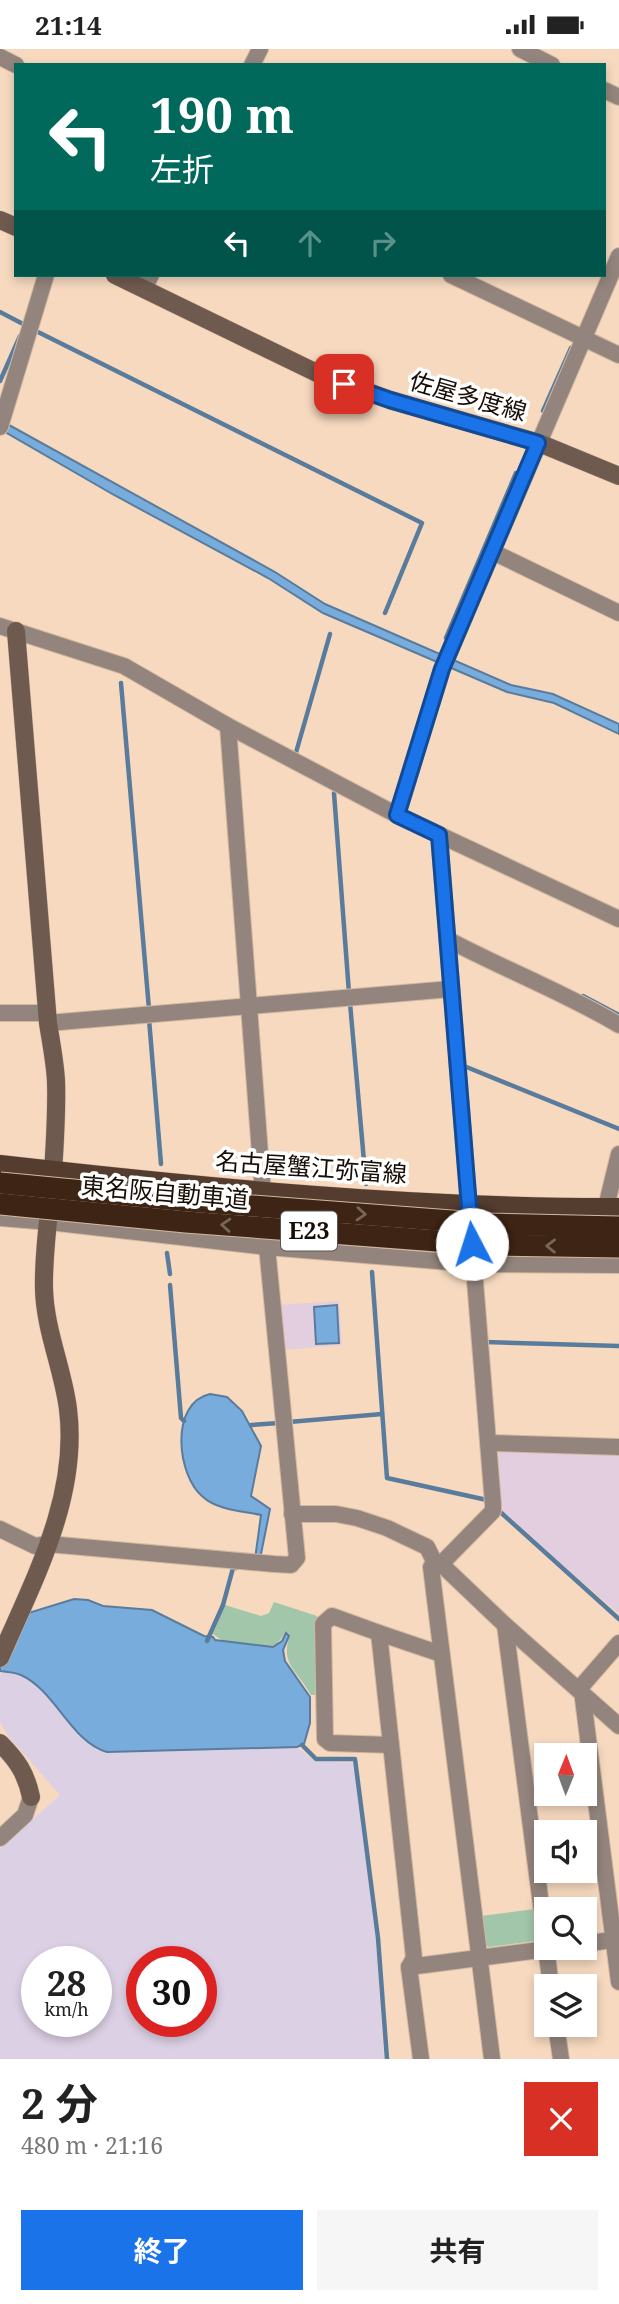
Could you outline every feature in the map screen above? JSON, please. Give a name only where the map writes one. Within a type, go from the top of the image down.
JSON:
[{"type":"highway","name":"東名阪自動車道","points":[[0,1183],[188,1201],[491,1224],[619,1227]]},
{"type":"highway","name":"東名阪自動車道","points":[[0,1204],[186,1222],[477,1244],[619,1247]]},
{"type":"main road","name":"名古屋蟹江弥富線","points":[[0,1164],[264,1190],[468,1203],[613,1207]]},
{"type":"street","points":[[520,49],[548,63]]},
{"type":"street","points":[[397,815],[446,662],[619,255]]},
{"type":"street","points":[[2,423],[45,277]]},
{"type":"street","name":"佐屋多度線","points":[[124,277],[148,282],[321,375],[390,400],[538,443],[619,476]]},
{"type":"street","points":[[455,277],[619,355]]},
{"type":"street","points":[[493,552],[619,613]]},
{"type":"street","points":[[0,1658],[48,1544],[67,1475],[69,1441],[64,1381],[51,1335],[44,1290],[53,1170],[56,1081],[8,629],[124,666],[228,726],[397,815],[619,919]]},
{"type":"street","points":[[0,1529],[35,1546],[48,1544],[291,1565],[297,1558],[267,1247],[228,726]]},
{"type":"street","points":[[439,835],[490,1443],[493,1511],[438,1564],[431,1567],[492,2059]]},
{"type":"street","points":[[447,939],[596,1011],[619,1025]]},
{"type":"street","points":[[0,1013],[48,1018],[250,1007],[451,989]]},
{"type":"street","points":[[613,1207],[619,1154]]},
{"type":"street","points":[[0,1218],[267,1247],[474,1264],[619,1265]]},
{"type":"street","points":[[490,1443],[619,1447]]},
{"type":"street","points":[[292,1514],[336,1514],[357,1518],[387,1528],[427,1547],[438,1564],[619,1726]]},
{"type":"street","points":[[391,1745],[330,1744],[325,1739],[323,1624],[332,1616],[441,1654]]},
{"type":"street","points":[[505,1625],[542,1897]]},
{"type":"street","points":[[379,1633],[414,1958],[409,1967],[421,2059]]},
{"type":"street","points":[[619,1643],[580,1690],[616,1940],[619,1982]]},
{"type":"street","points":[[0,1743],[20,1763],[28,1780],[31,1797],[25,1815],[0,1838]]},
{"type":"street","points":[[597,1942],[616,1940]]},
{"type":"street","points":[[409,1967],[534,1949]]},
{"type":"street","points":[[558,2037],[561,2059]]},
{"type":"shaded area","points":[[339,1301],[342,1345],[281,1350],[278,1305]]},
{"type":"shaded area","points":[[495,1445],[619,1450],[619,1614],[496,1507]]},
{"type":"shaded area","points":[[2,1672],[20,1674],[41,1688],[69,1723],[106,1752],[297,1747],[315,1761],[354,1762],[376,1942],[384,2059],[0,2059],[0,1849],[60,1795],[8,1736],[0,1722]]},
{"type":"green space","points":[[274,1602],[317,1616],[318,1695],[311,1695],[292,1667],[287,1654],[290,1636],[286,1632],[276,1645],[268,1647],[223,1641],[213,1634],[225,1605],[261,1616],[269,1613]]},
{"type":"green space","points":[[534,1909],[534,1941],[489,1947],[485,1945],[481,1916]]},
{"type":"water","points":[[0,420],[275,572],[325,604],[511,685],[553,694],[619,724],[619,734],[554,703],[507,692],[323,613],[268,578],[114,495],[0,429]]},
{"type":"water","points":[[337,1305],[339,1343],[316,1344],[314,1307]]},
{"type":"water","points":[[210,1394],[227,1397],[242,1411],[261,1446],[251,1496],[270,1509],[260,1559],[255,1559],[261,1515],[223,1507],[209,1501],[194,1487],[187,1473],[181,1441],[183,1425],[188,1411],[197,1400]]},
{"type":"water","points":[[74,1599],[88,1600],[103,1606],[152,1610],[215,1640],[273,1647],[282,1641],[286,1633],[289,1636],[283,1650],[285,1661],[310,1697],[310,1723],[304,1744],[297,1747],[107,1752],[94,1746],[83,1738],[33,1682],[19,1674],[0,1671],[0,1636],[14,1641],[25,1614]]},
{"type":"waterway","points":[[0,312],[25,325]]},
{"type":"waterway","points":[[34,330],[422,523],[385,613]]},
{"type":"waterway","points":[[0,381],[20,336]]},
{"type":"waterway","points":[[543,411],[571,348]]},
{"type":"waterway","points":[[446,638],[516,473]]},
{"type":"waterway","points":[[295,756],[330,634]]},
{"type":"waterway","points":[[121,683],[149,1009]]},
{"type":"waterway","points":[[334,793],[349,993]]},
{"type":"waterway","points":[[583,996],[619,1015]]},
{"type":"waterway","points":[[350,1003],[366,1184]]},
{"type":"waterway","points":[[149,1019],[161,1164]]},
{"type":"waterway","points":[[464,1066],[619,1129]]},
{"type":"waterway","points":[[167,1253],[170,1274]]},
{"type":"waterway","points":[[372,1272],[387,1478],[487,1500]]},
{"type":"waterway","points":[[170,1285],[181,1418],[184,1421]]},
{"type":"waterway","points":[[485,1342],[619,1346]]},
{"type":"waterway","points":[[289,1422],[382,1414]]},
{"type":"waterway","points":[[251,1425],[279,1423]]},
{"type":"waterway","points":[[497,1509],[619,1619]]},
{"type":"waterway","points":[[207,1641],[223,1605],[233,1568],[237,1568]]},
{"type":"waterway","points":[[302,1745],[316,1759],[355,1759],[378,1938],[387,2059]]},
{"type":"route","points":[[344,384],[538,443],[442,669],[397,815],[439,835],[472,1244]]}]
